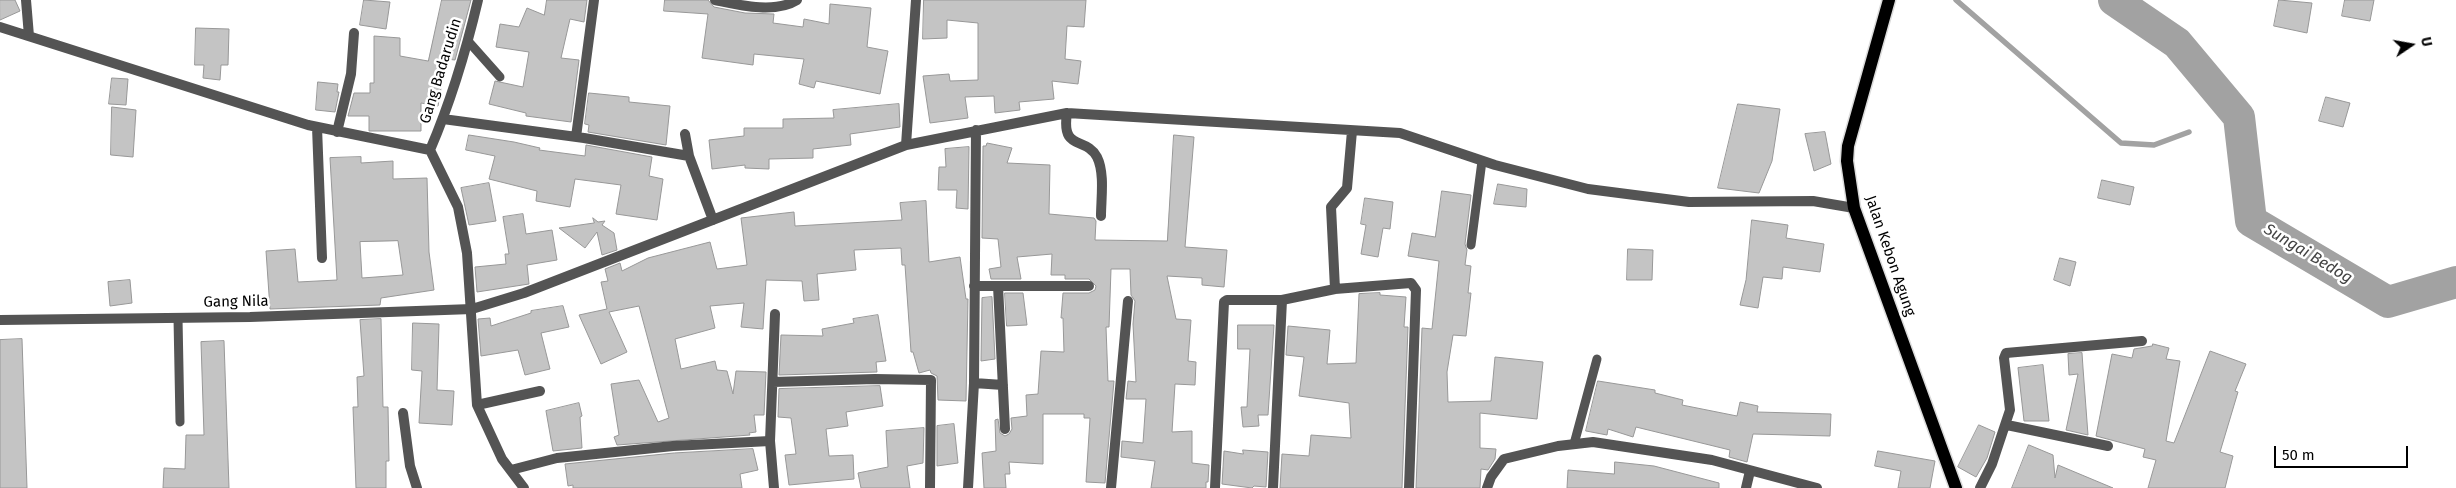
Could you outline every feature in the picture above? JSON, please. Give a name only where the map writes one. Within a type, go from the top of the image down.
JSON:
[{"type":"main road","name":"Jalan Kebon Agung","points":[[1889,0],[1848,146],[1847,161],[1854,208],[1956,488]]},
{"type":"street","points":[[26,0],[29,36]]},
{"type":"street","name":"Gang Badarudin","points":[[430,150],[443,119],[468,41],[478,0]]},
{"type":"street","points":[[576,137],[594,0]]},
{"type":"street","points":[[715,0],[741,5],[785,7],[797,0]]},
{"type":"street","points":[[906,145],[916,0]]},
{"type":"street","points":[[0,27],[317,127],[430,150],[458,207],[467,253],[477,404],[502,460],[524,488]]},
{"type":"street","points":[[337,132],[351,74],[354,33]]},
{"type":"street","points":[[1068,113],[1065,128],[1068,134],[1092,152],[1099,164],[1100,216]]},
{"type":"street","name":"Gang Nila","points":[[0,320],[178,318],[472,309],[524,292],[906,145],[1068,113],[1400,133],[1482,161],[1588,189],[1681,201],[1813,201],[1854,208]]},
{"type":"street","points":[[443,119],[576,137],[689,156]]},
{"type":"street","points":[[317,127],[322,258]]},
{"type":"street","points":[[968,488],[974,383],[976,130]]},
{"type":"street","points":[[1335,289],[1331,207],[1347,188],[1352,131]]},
{"type":"street","points":[[685,134],[689,156],[714,220]]},
{"type":"street","points":[[1215,488],[1222,306],[1227,300],[1282,300],[1335,289],[1411,283],[1416,290],[1409,488]]},
{"type":"street","points":[[974,286],[1089,286]]},
{"type":"street","points":[[998,286],[1005,429]]},
{"type":"street","points":[[1273,488],[1282,300]]},
{"type":"street","points":[[1111,488],[1128,301]]},
{"type":"street","points":[[774,488],[770,441],[775,314]]},
{"type":"street","points":[[1980,488],[2007,425],[2010,410],[2004,358],[2006,354],[2142,341]]},
{"type":"street","points":[[773,382],[875,379],[931,380],[930,488]]},
{"type":"street","points":[[974,383],[1003,385]]},
{"type":"street","points":[[477,404],[540,391]]},
{"type":"street","points":[[403,413],[410,466],[417,488]]},
{"type":"street","points":[[2007,425],[2108,446]]},
{"type":"street","points":[[511,470],[557,458],[672,446],[770,441]]},
{"type":"street","points":[[1487,488],[1491,477],[1504,460],[1574,444],[1593,442],[1712,460],[1817,488]]},
{"type":"street","points":[[1746,488],[1750,471]]},
{"type":"lane","points":[[468,41],[500,77]]},
{"type":"lane","points":[[1471,245],[1482,161]]},
{"type":"lane","points":[[178,318],[180,422]]},
{"type":"lane","points":[[1574,444],[1597,359]]},
{"type":"building","points":[[0,0],[15,0],[20,11],[0,20]]},
{"type":"building","points":[[364,0],[390,2],[386,29],[360,25]]},
{"type":"building","points":[[442,0],[471,0],[455,60],[446,59],[438,106],[421,103],[421,131],[369,131],[369,116],[348,116],[354,93],[370,93],[370,83],[374,83],[374,36],[400,38],[400,56],[428,61]]},
{"type":"building","points":[[547,0],[587,0],[584,22],[570,19],[561,58],[579,60],[571,122],[526,116],[526,113],[489,104],[495,81],[523,87],[529,52],[496,47],[500,24],[519,27],[527,8],[544,15]]},
{"type":"building","points":[[665,0],[708,0],[714,7],[745,13],[774,14],[773,23],[803,27],[804,19],[829,24],[830,4],[871,8],[867,47],[888,51],[880,94],[816,81],[814,88],[799,84],[804,59],[754,54],[753,65],[702,58],[708,14],[664,11]]},
{"type":"building","points":[[924,0],[1086,0],[1084,27],[1067,26],[1065,59],[1081,61],[1078,84],[1052,81],[1054,99],[1019,102],[1020,110],[995,113],[994,96],[965,97],[968,118],[930,123],[923,76],[949,74],[950,81],[978,80],[978,23],[947,20],[947,38],[923,39]]},
{"type":"building","points":[[2279,0],[2312,3],[2307,33],[2274,26]]},
{"type":"building","points":[[2345,0],[2374,0],[2370,21],[2342,16]]},
{"type":"building","points":[[196,28],[229,29],[228,65],[221,65],[220,80],[203,78],[204,65],[195,65]]},
{"type":"building","points":[[112,78],[128,79],[126,105],[109,104]]},
{"type":"building","points":[[318,82],[338,84],[337,92],[339,92],[335,112],[316,110]]},
{"type":"building","points":[[589,93],[629,97],[629,102],[670,106],[666,145],[588,132],[589,125],[585,124]]},
{"type":"building","points":[[2326,97],[2350,103],[2343,127],[2319,121]]},
{"type":"building","points":[[899,104],[900,127],[850,134],[851,145],[813,149],[813,158],[769,159],[769,169],[745,168],[745,165],[712,169],[709,140],[744,136],[744,128],[783,128],[783,119],[834,118],[833,110]]},
{"type":"building","points":[[1738,104],[1780,109],[1772,161],[1759,193],[1718,188]]},
{"type":"building","points":[[112,107],[136,110],[133,157],[111,155]]},
{"type":"building","points":[[1825,132],[1831,164],[1814,171],[1805,134]]},
{"type":"building","points":[[469,135],[514,142],[540,148],[539,150],[585,156],[586,145],[652,157],[649,176],[663,179],[657,220],[616,214],[621,185],[575,179],[570,207],[536,201],[537,191],[489,179],[495,156],[466,150]]},
{"type":"building","points":[[1174,135],[1194,137],[1185,247],[1227,250],[1224,287],[1202,285],[1202,278],[1167,276],[1176,319],[1191,320],[1188,361],[1196,362],[1195,385],[1175,384],[1172,432],[1192,431],[1192,463],[1209,465],[1206,488],[1151,488],[1155,461],[1121,457],[1122,441],[1143,443],[1146,399],[1126,399],[1128,381],[1136,382],[1133,324],[1135,301],[1131,295],[1130,269],[1111,269],[1109,327],[1106,327],[1108,381],[1114,381],[1105,483],[1086,482],[1090,418],[1084,418],[1084,414],[1043,414],[1043,464],[1009,462],[1010,474],[1005,474],[1006,488],[984,488],[982,453],[996,451],[995,420],[998,419],[1000,433],[1005,436],[1009,434],[1012,429],[1011,418],[1027,416],[1026,395],[1038,394],[1041,351],[1064,352],[1063,318],[1061,318],[1063,293],[1089,293],[1095,290],[1096,286],[1089,279],[1065,279],[1065,275],[1051,275],[1052,254],[1017,257],[1021,279],[991,279],[989,269],[1001,267],[998,239],[982,238],[983,146],[986,146],[987,143],[1012,148],[1007,163],[1050,165],[1049,214],[1094,218],[1096,221],[1095,240],[1167,241]]},
{"type":"building","points":[[969,147],[968,209],[956,208],[957,190],[938,190],[939,167],[946,167],[945,149]]},
{"type":"building","points":[[361,157],[361,163],[393,161],[393,179],[427,178],[429,252],[434,290],[381,298],[380,305],[270,309],[266,251],[295,249],[298,282],[337,280],[330,158]],"holes":[[[398,241],[403,275],[362,278],[360,242]]]},
{"type":"building","points":[[2102,180],[2134,187],[2130,205],[2098,198]]},
{"type":"building","points":[[489,183],[496,221],[469,225],[461,188]]},
{"type":"building","points":[[1498,184],[1527,189],[1526,207],[1494,204]]},
{"type":"building","points":[[1442,191],[1471,195],[1465,244],[1467,250],[1465,265],[1471,266],[1468,293],[1471,293],[1466,336],[1453,335],[1447,372],[1448,402],[1491,401],[1495,357],[1543,362],[1537,419],[1480,413],[1480,448],[1496,449],[1495,459],[1488,470],[1481,469],[1480,488],[1416,488],[1422,328],[1432,329],[1439,261],[1408,256],[1412,233],[1435,237]]},
{"type":"building","points":[[1365,198],[1393,202],[1390,229],[1383,228],[1378,257],[1361,254],[1366,225],[1361,224]]},
{"type":"building","points":[[926,201],[929,262],[960,257],[966,299],[968,299],[966,401],[938,400],[937,376],[931,373],[930,370],[919,373],[913,352],[911,352],[905,265],[902,265],[901,248],[854,250],[856,270],[817,274],[819,300],[804,301],[802,281],[766,280],[763,329],[741,327],[744,303],[710,306],[715,328],[675,339],[681,369],[715,361],[717,370],[727,371],[733,394],[736,371],[766,372],[764,415],[754,415],[756,432],[749,433],[750,435],[617,445],[614,437],[619,435],[611,384],[639,380],[658,422],[669,418],[639,306],[609,312],[627,352],[601,364],[579,315],[607,309],[601,282],[608,281],[605,269],[620,263],[622,271],[648,258],[710,242],[717,269],[747,265],[741,218],[794,212],[795,226],[902,220],[900,203]]},
{"type":"building","points":[[523,214],[526,234],[552,230],[557,260],[527,265],[529,284],[477,292],[475,267],[506,264],[505,254],[509,254],[503,217]]},
{"type":"building","points":[[593,218],[598,222],[605,221],[602,225],[614,233],[617,250],[602,255],[597,232],[585,248],[559,228],[594,223]]},
{"type":"building","points":[[1752,220],[1788,225],[1786,238],[1824,244],[1820,272],[1783,267],[1782,279],[1763,277],[1758,308],[1740,305],[1746,280]]},
{"type":"building","points":[[1628,249],[1653,250],[1652,280],[1627,280]]},
{"type":"building","points":[[2060,258],[2076,262],[2070,286],[2054,280]]},
{"type":"building","points":[[130,280],[132,303],[110,306],[108,282]]},
{"type":"building","points":[[1005,293],[1023,293],[1027,325],[1007,326]]},
{"type":"building","points":[[1380,293],[1380,295],[1406,297],[1404,327],[1408,327],[1402,488],[1280,488],[1282,454],[1309,456],[1311,435],[1351,438],[1349,403],[1299,396],[1304,357],[1286,355],[1288,326],[1330,330],[1327,364],[1356,363],[1359,294]]},
{"type":"building","points":[[992,297],[995,359],[981,361],[982,298]]},
{"type":"building","points":[[563,306],[569,327],[541,333],[550,369],[525,375],[518,350],[481,356],[478,319],[490,318],[491,326],[531,313],[531,311]]},
{"type":"building","points":[[878,315],[886,361],[876,362],[877,372],[779,375],[781,335],[823,336],[822,329],[854,323],[853,319]]},
{"type":"building","points":[[381,319],[383,407],[388,407],[389,461],[386,461],[386,488],[356,488],[353,407],[358,407],[357,377],[364,376],[360,320]]},
{"type":"building","points":[[413,323],[439,324],[437,390],[454,391],[452,425],[419,423],[422,371],[412,370]]},
{"type":"building","points":[[1238,325],[1274,325],[1268,415],[1258,415],[1259,426],[1243,427],[1241,407],[1247,407],[1250,349],[1238,349]]},
{"type":"building","points":[[22,339],[27,488],[0,488],[0,340]]},
{"type":"building","points":[[224,341],[229,488],[163,488],[164,468],[185,469],[186,435],[204,435],[201,342]]},
{"type":"building","points":[[2153,344],[2169,348],[2166,359],[2180,361],[2166,441],[2174,443],[2210,351],[2246,364],[2235,391],[2238,392],[2220,452],[2233,456],[2225,488],[2148,488],[2156,460],[2143,457],[2145,449],[2096,436],[2112,354],[2132,358],[2134,349],[2152,346]]},
{"type":"building","points":[[2082,353],[2088,435],[2066,430],[2078,374],[2069,375],[2068,354]]},
{"type":"building","points":[[2043,365],[2049,421],[2024,421],[2018,368]]},
{"type":"building","points":[[1598,381],[1655,390],[1655,393],[1683,400],[1682,405],[1737,416],[1740,402],[1758,406],[1757,412],[1831,414],[1830,436],[1753,434],[1747,462],[1729,457],[1730,450],[1636,427],[1633,437],[1608,429],[1607,435],[1586,431]]},
{"type":"building","points":[[880,386],[883,406],[846,412],[848,426],[826,429],[829,456],[853,455],[854,479],[789,485],[785,455],[796,454],[791,418],[778,417],[779,389]]},
{"type":"building","points":[[579,403],[582,416],[580,417],[582,448],[553,451],[546,411]]},
{"type":"building","points":[[954,424],[958,463],[937,466],[937,426]]},
{"type":"building","points":[[1979,425],[1995,432],[1987,458],[1976,477],[1958,467]]},
{"type":"building","points":[[924,428],[923,463],[907,466],[910,488],[861,488],[858,473],[888,467],[886,431]]},
{"type":"building","points":[[2029,445],[2053,455],[2055,478],[2058,465],[2113,488],[2012,488]]},
{"type":"building","points":[[753,449],[758,470],[740,474],[742,488],[573,488],[573,485],[568,486],[565,464],[674,453]]},
{"type":"building","points":[[1243,450],[1268,452],[1266,487],[1254,486],[1252,488],[1222,484],[1224,451],[1243,454]]},
{"type":"building","points":[[1878,451],[1935,461],[1930,488],[1898,488],[1901,471],[1875,466]]},
{"type":"building","points":[[1615,462],[1654,466],[1719,483],[1719,488],[1567,488],[1568,470],[1614,474]]},
{"type":"waterway","points":[[1956,0],[2121,143],[2154,145],[2189,132]]},
{"type":"waterway","name":"Sungai Bedog","points":[[2114,0],[2177,43],[2239,117],[2251,221],[2388,302],[2456,282]]}]
